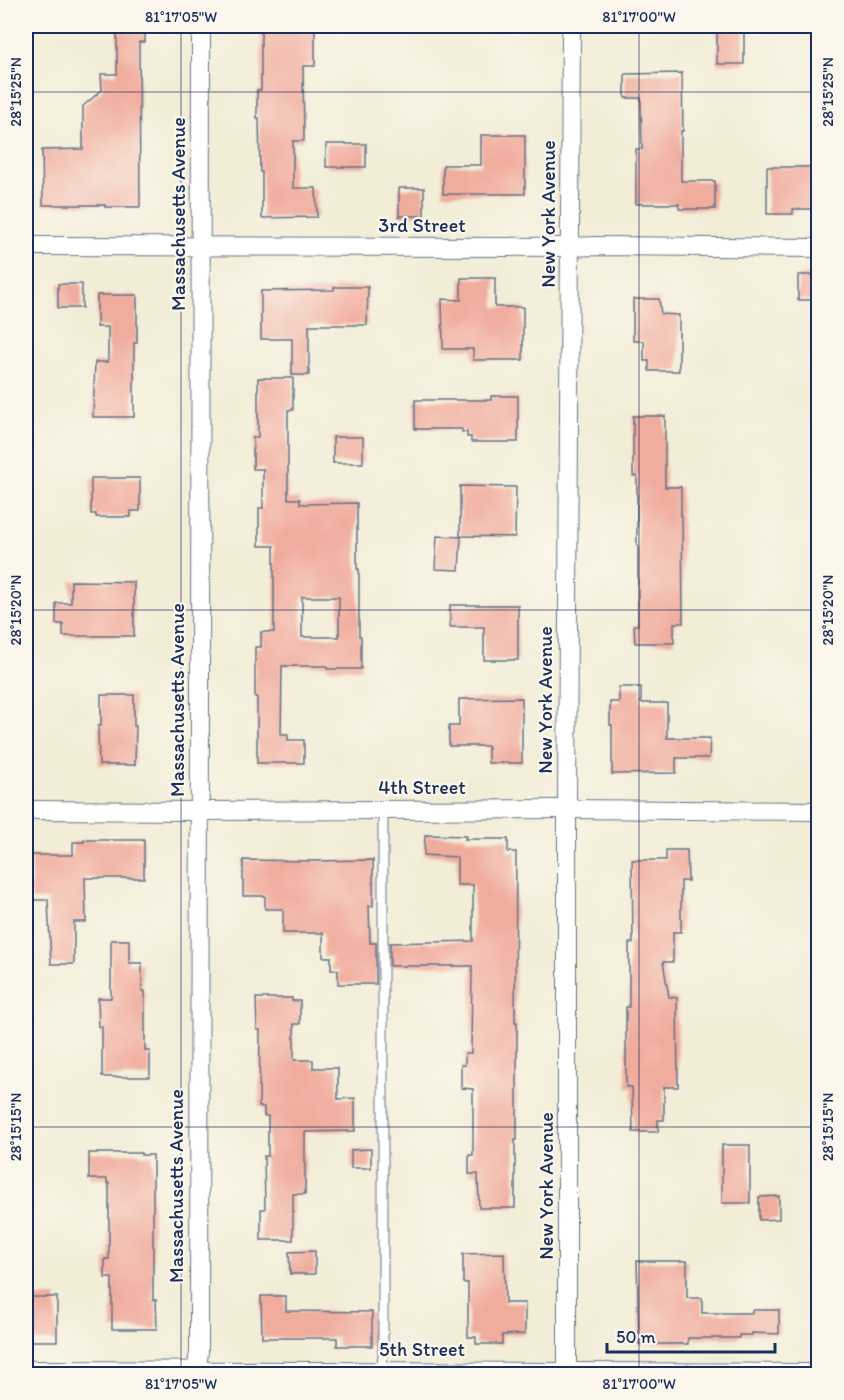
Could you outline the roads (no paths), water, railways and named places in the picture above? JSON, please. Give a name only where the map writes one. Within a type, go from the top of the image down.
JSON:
[{"type":"street","name":"Massachusetts Avenue","points":[[196,1373],[199,1352],[201,26]]},
{"type":"street","name":"New York Avenue","points":[[567,1373],[571,26]]},
{"type":"street","name":"3rd Street","points":[[26,246],[819,248]]},
{"type":"street","name":"4th Street","points":[[26,810],[567,808],[819,811]]},
{"type":"street","name":"5th Street","points":[[26,1370],[196,1373],[819,1373]]},
{"type":"lane","points":[[382,1373],[383,810]]}]
